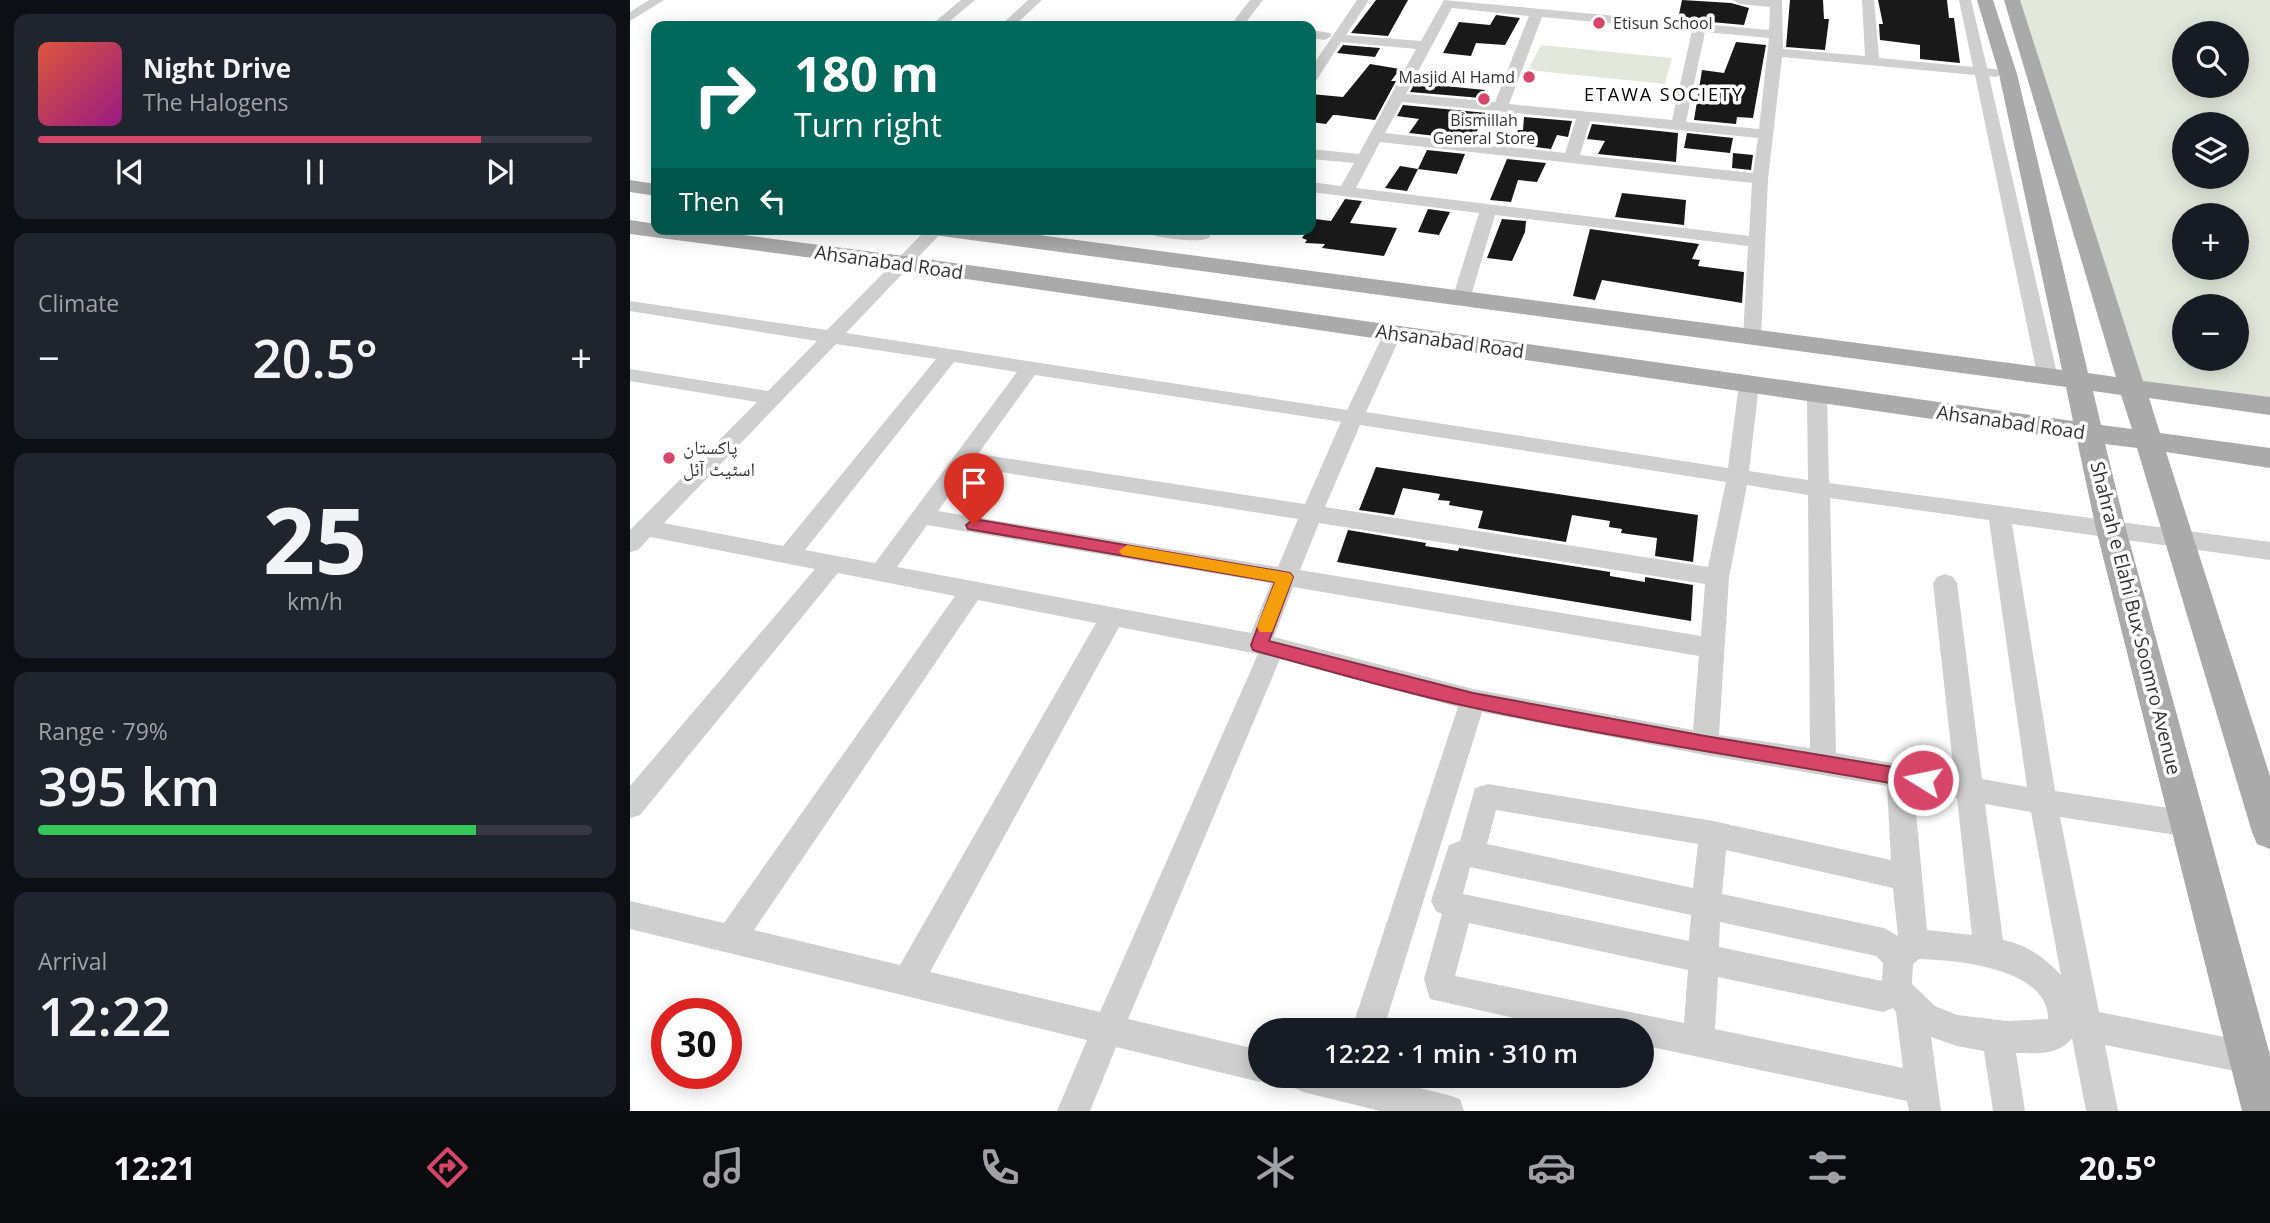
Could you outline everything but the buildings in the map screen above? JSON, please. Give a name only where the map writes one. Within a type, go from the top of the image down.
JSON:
[{"type":"main road","name":"Shahrah e Elahi Bux Soomro Avenue","points":[[1985,0],[2008,74],[2110,529],[2264,1111]]},
{"type":"main road","points":[[2012,0],[2151,441],[2270,832]]},
{"type":"main road","points":[[630,186],[651,189]]},
{"type":"main road","name":"Ahsanabad Road","points":[[630,227],[651,230]]},
{"type":"main road","name":"Ahsanabad Road","points":[[691,235],[2270,458]]},
{"type":"main road","name":"Ahsanabad Road","points":[[983,235],[2270,406]]},
{"type":"street","points":[[630,17],[658,0]]},
{"type":"street","points":[[942,21],[969,0]]},
{"type":"street","points":[[1012,21],[1036,0]]},
{"type":"street","points":[[1240,21],[1257,0]]},
{"type":"street","points":[[1316,68],[1350,0]]},
{"type":"street","points":[[1316,52],[1363,0]]},
{"type":"street","points":[[1739,0],[1776,2],[1776,52],[1760,178],[1752,338]]},
{"type":"street","points":[[1868,0],[1872,61]]},
{"type":"street","points":[[1965,0],[2048,378]]},
{"type":"street","points":[[1346,191],[1449,2],[1776,35]]},
{"type":"street","points":[[1500,108],[1536,12]]},
{"type":"street","points":[[1678,126],[1699,28]]},
{"type":"street","points":[[1316,35],[1426,46]]},
{"type":"street","points":[[1776,52],[2008,74]]},
{"type":"street","points":[[1398,97],[1766,134]]},
{"type":"street","points":[[1571,158],[1584,116]]},
{"type":"street","points":[[1376,137],[1760,178]]},
{"type":"street","points":[[1316,154],[1364,159]]},
{"type":"street","points":[[1316,188],[1757,242]]},
{"type":"street","points":[[1461,299],[1488,209]]},
{"type":"street","points":[[637,536],[933,235]]},
{"type":"street","points":[[1175,261],[1194,235]]},
{"type":"street","points":[[630,306],[1819,489],[2270,551]]},
{"type":"street","points":[[1073,1111],[1109,1030],[1266,646],[1284,577],[1354,416],[1394,333]]},
{"type":"street","points":[[788,555],[950,354]]},
{"type":"street","points":[[880,573],[1031,367]]},
{"type":"street","points":[[630,375],[772,398]]},
{"type":"street","points":[[1705,744],[1717,577],[1738,476],[1749,384]]},
{"type":"street","points":[[1817,394],[1823,762]]},
{"type":"street","points":[[965,459],[1717,577]]},
{"type":"street","points":[[1999,513],[2075,1020],[2102,1111]]},
{"type":"street","points":[[922,516],[1713,648]]},
{"type":"street","points":[[637,536],[788,555],[1266,646],[1473,700],[1705,744],[1823,762],[2043,803],[2189,824]]},
{"type":"street","points":[[630,806],[833,564]]},
{"type":"street","points":[[1945,583],[1989,952]]},
{"type":"street","points":[[731,939],[972,590]]},
{"type":"street","points":[[908,981],[1112,617]]},
{"type":"street","points":[[1371,1018],[1473,700]]},
{"type":"street","points":[[1459,907],[1439,979],[1441,988],[1699,1043],[1924,1100],[1904,997],[1906,877],[1900,776]]},
{"type":"street","points":[[1471,853],[1485,797],[1488,796],[1713,834],[1906,877]]},
{"type":"street","points":[[1699,1043],[1706,906],[1713,834]]},
{"type":"street","points":[[2075,1020],[2054,990],[2037,972],[2012,957],[1944,945],[1906,950],[1471,853],[1460,854],[1446,901],[1459,907],[1883,997],[1904,997],[1928,1020],[1954,1029],[2016,1038],[2054,1036],[2063,1026],[2075,1020],[2250,1058]]},
{"type":"street","points":[[630,915],[1248,1063]]},
{"type":"street","points":[[1998,1035],[2009,1111]]},
{"type":"street","points":[[1371,1088],[1448,1111]]},
{"type":"shaded area","points":[[2016,0],[2270,0],[2270,404],[2136,386]]},
{"type":"shaded area","points":[[1541,45],[1672,58],[1665,84],[1528,70]]},
{"type":"slow traffic","points":[[1127,551],[1284,577],[1266,627]]},
{"type":"place","name":"Etisun School","points":[[1599,23]]},
{"type":"place","name":"Masjid Al Hamd","points":[[1529,77]]},
{"type":"place","name":"Bismillah General Store","points":[[1484,99]]},
{"type":"place","name":"پاکستان اسٹیٹ آئل","points":[[669,458]]},
{"type":"district","name":"ETAWA SOCIETY","points":[[1664,94]]},
{"type":"route","points":[[974,525],[1284,577],[1259,645],[1473,700],[1705,744],[1923,780]]}]
